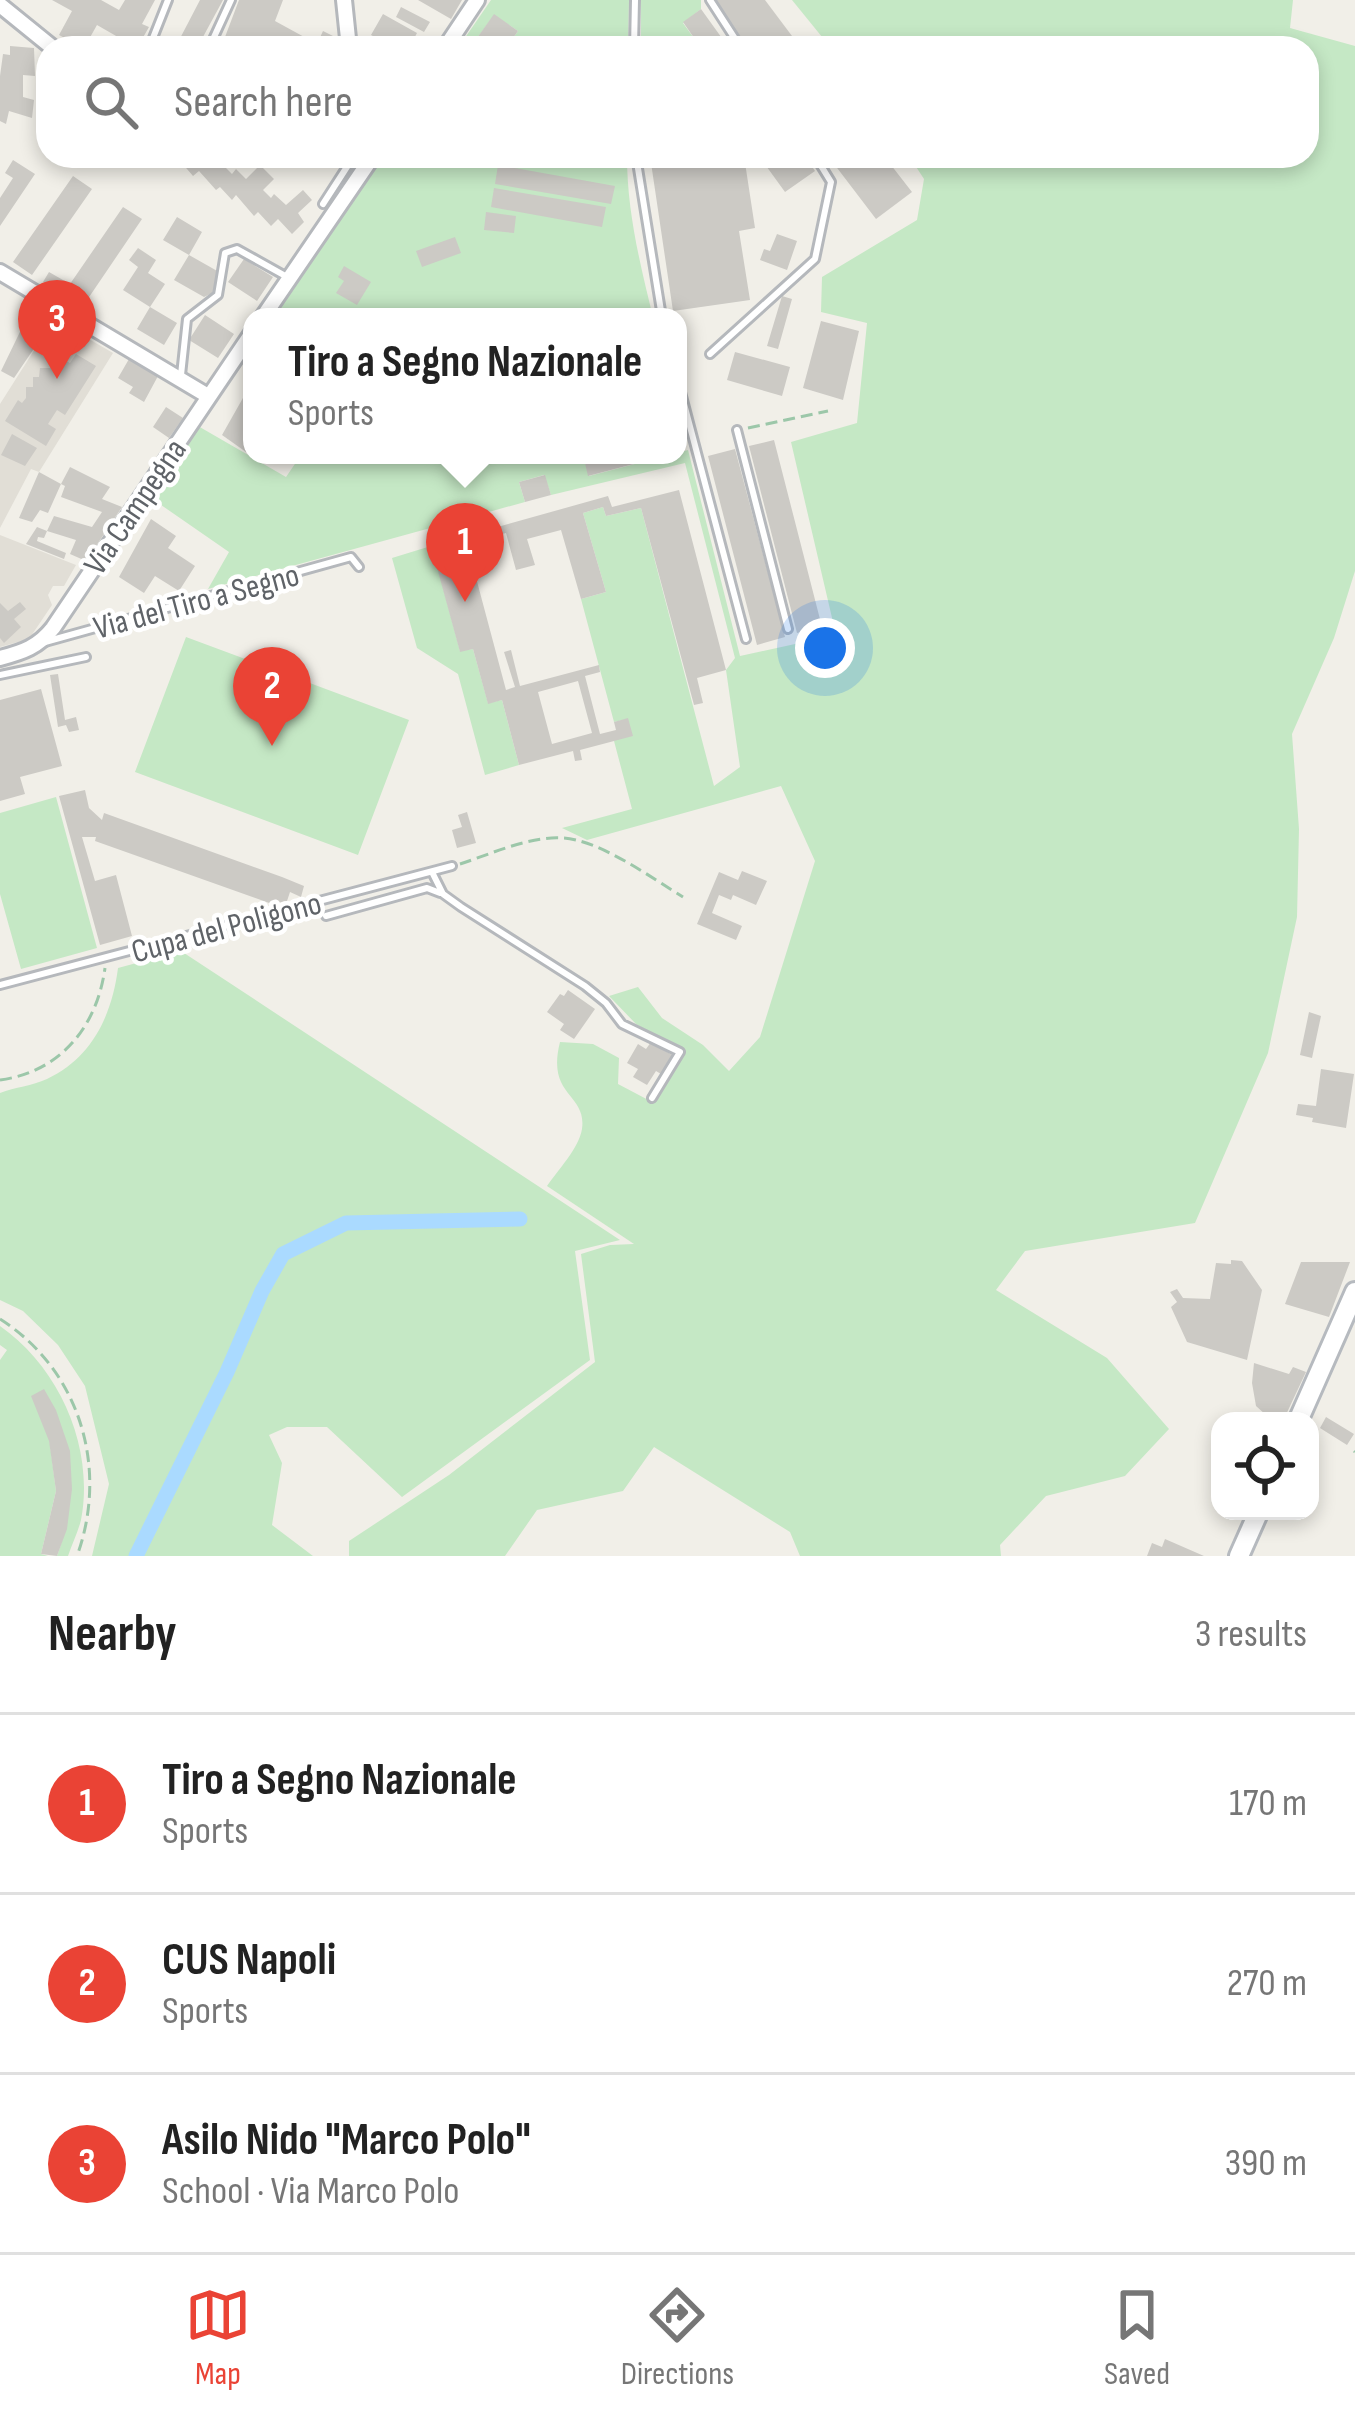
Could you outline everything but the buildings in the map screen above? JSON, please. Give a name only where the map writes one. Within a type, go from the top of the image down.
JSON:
[{"type":"street","points":[[344,0],[348,36]]},
{"type":"street","points":[[453,36],[477,0]]},
{"type":"street","points":[[0,5],[37,36]]},
{"type":"street","points":[[269,308],[365,168]]},
{"type":"street","points":[[0,272],[208,396]]},
{"type":"street","name":"Via Campegna","points":[[41,642],[243,346]]},
{"type":"street","points":[[0,658],[41,642]]},
{"type":"street","points":[[1302,1412],[1355,1292]]},
{"type":"street","points":[[1239,1556],[1255,1520]]},
{"type":"lane","points":[[154,36],[168,0]]},
{"type":"lane","points":[[214,36],[231,0]]},
{"type":"lane","points":[[634,36],[635,0]]},
{"type":"lane","points":[[710,0],[733,36]]},
{"type":"lane","points":[[323,204],[346,168]]},
{"type":"lane","points":[[638,168],[661,308]]},
{"type":"lane","points":[[710,354],[815,259],[831,182],[822,168]]},
{"type":"lane","points":[[179,378],[187,319],[218,296],[225,253],[237,249],[289,278]]},
{"type":"lane","points":[[237,355],[243,359]]},
{"type":"lane","points":[[687,415],[746,639]]},
{"type":"lane","points":[[737,430],[788,629]]},
{"type":"lane","name":"Via del Tiro a Segno","points":[[41,642],[351,557],[358,567]]},
{"type":"lane","points":[[0,675],[86,657]]},
{"type":"lane","name":"Cupa del Poligono","points":[[0,985],[452,866]]},
{"type":"lane","points":[[433,873],[443,895]]},
{"type":"lane","points":[[326,916],[427,888],[443,895],[585,986],[622,1024],[680,1052],[652,1098]]},
{"type":"path","points":[[737,430],[828,410]]},
{"type":"path","points":[[452,866],[561,837],[580,841],[683,897]]},
{"type":"path","points":[[0,1080],[29,1074],[67,1050],[95,1010],[105,966]]},
{"type":"path","points":[[62,1042],[67,1050]]},
{"type":"path","points":[[0,1318],[44,1357],[76,1408],[91,1475],[89,1514],[77,1556]]},
{"type":"shaded area","points":[[54,319],[113,353],[39,472],[31,469],[0,528],[0,404]]},
{"type":"shaded area","points":[[0,535],[76,565],[64,586],[53,586],[48,595],[52,605],[29,639],[0,647]]},
{"type":"green space","points":[[491,0],[629,0],[628,36],[514,36],[518,31],[494,15],[479,36],[466,36]]},
{"type":"green space","points":[[641,0],[701,0],[701,9],[683,23],[692,36],[641,36]]},
{"type":"green space","points":[[792,0],[1293,0],[1290,28],[1319,36],[821,36]]},
{"type":"green space","points":[[1319,36],[1355,46],[1355,571],[1334,638],[1292,734],[1299,829],[1297,917],[1268,1053],[1195,1223],[1025,1251],[996,1290],[1107,1358],[1169,1429],[1125,1476],[1046,1496],[1000,1545],[1001,1556],[800,1556],[790,1532],[654,1447],[623,1491],[537,1510],[505,1556],[349,1556],[349,1541],[449,1475],[595,1362],[581,1254],[634,1244],[547,1186],[573,1151],[582,1129],[579,1108],[558,1074],[560,1042],[593,1044],[619,1058],[618,1084],[654,1103],[684,1052],[636,1024],[609,996],[638,987],[662,1018],[703,1045],[729,1071],[760,1037],[815,861],[781,786],[587,840],[562,828],[632,809],[614,741],[628,719],[614,722],[581,599],[606,592],[583,513],[603,507],[606,516],[641,508],[714,786],[740,767],[726,670],[735,658],[685,464],[687,450],[740,656],[836,635],[791,442],[857,423],[867,323],[821,312],[822,277],[917,220],[924,179],[917,168],[1319,168]]},
{"type":"green space","points":[[376,168],[628,168],[632,217],[651,308],[280,308]]},
{"type":"green space","points":[[198,426],[243,452],[243,464],[264,464],[286,477],[295,464],[586,464],[589,476],[635,464],[681,464],[551,495],[544,475],[519,482],[525,502],[208,589],[229,552],[151,498]]},
{"type":"green space","points":[[444,542],[447,550],[434,554],[460,651],[473,649],[488,703],[502,700],[519,765],[485,775],[458,674],[417,648],[392,558]]},
{"type":"green space","points":[[186,637],[409,720],[358,855],[135,772]]},
{"type":"green space","points":[[56,797],[97,948],[21,969],[0,894],[0,813]]},
{"type":"green space","points":[[181,951],[620,1240],[575,1251],[590,1360],[402,1497],[327,1427],[287,1427],[269,1435],[282,1463],[272,1525],[313,1556],[92,1556],[109,1484],[85,1386],[58,1345],[23,1311],[0,1300],[0,1093],[47,1079],[88,1047],[105,1018],[118,968]]},
{"type":"green space","points":[[0,1326],[40,1363],[77,1437],[84,1492],[81,1520],[68,1556],[57,1556],[70,1492],[67,1450],[43,1390],[56,1491],[41,1554],[48,1556],[0,1556],[0,1360],[7,1350],[0,1345]]},
{"type":"waterway","points":[[136,1556],[283,1254],[346,1223],[520,1219]]},
{"type":"place","name":"Asilo Nido \"Marco Polo\"","points":[[57,379]]},
{"type":"place","name":"Tiro a Segno Nazionale","points":[[465,602]]},
{"type":"place","name":"CUS Napoli","points":[[272,746]]}]
